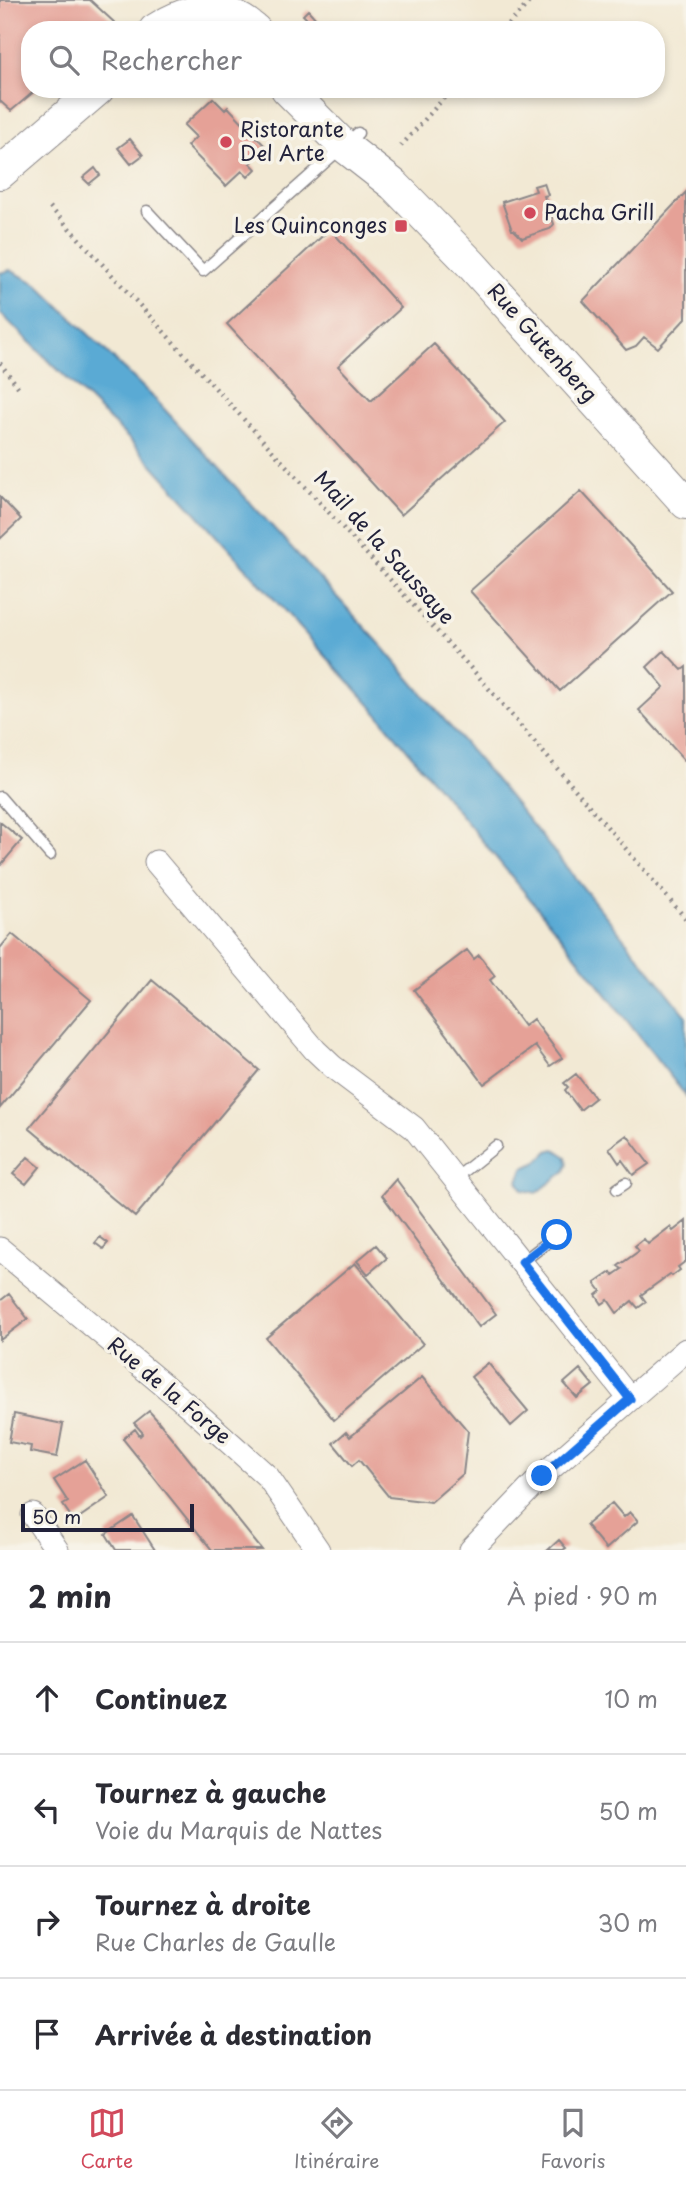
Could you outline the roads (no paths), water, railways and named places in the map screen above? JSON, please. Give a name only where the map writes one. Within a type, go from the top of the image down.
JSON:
[{"type":"street","points":[[187,19],[240,18],[244,21]]},
{"type":"street","points":[[0,173],[88,98]]},
{"type":"street","name":"Rue Gutenberg","points":[[298,98],[351,140]]},
{"type":"street","name":"Rue Gutenberg","points":[[321,98],[351,140],[471,264],[686,503]]},
{"type":"street","points":[[156,862],[315,1050],[414,1128],[630,1399]]},
{"type":"street","name":"Rue de la Forge","points":[[0,1249],[268,1477],[318,1550]]},
{"type":"street","points":[[471,1550],[542,1476],[686,1350]]},
{"type":"street","points":[[33,1515],[57,1550]]},
{"type":"lane","points":[[147,211],[203,271],[351,140]]},
{"type":"lane","points":[[0,797],[50,855]]},
{"type":"lane","points":[[456,1178],[496,1146]]},
{"type":"lane","points":[[522,1262],[557,1235]]},
{"type":"water","points":[[10,270],[37,284],[155,399],[382,646],[504,790],[686,1015],[686,1096],[559,934],[371,706],[130,440],[0,313],[0,273]]},
{"type":"water","points":[[555,1149],[567,1157],[565,1171],[537,1193],[523,1190],[518,1181],[523,1168],[536,1163],[548,1151]]},
{"type":"place","name":"Ristorante Del Arte","points":[[226,142]]},
{"type":"place","name":"Pacha Grill","points":[[530,213]]},
{"type":"place","name":"Les Quinconges","points":[[401,226]]}]
